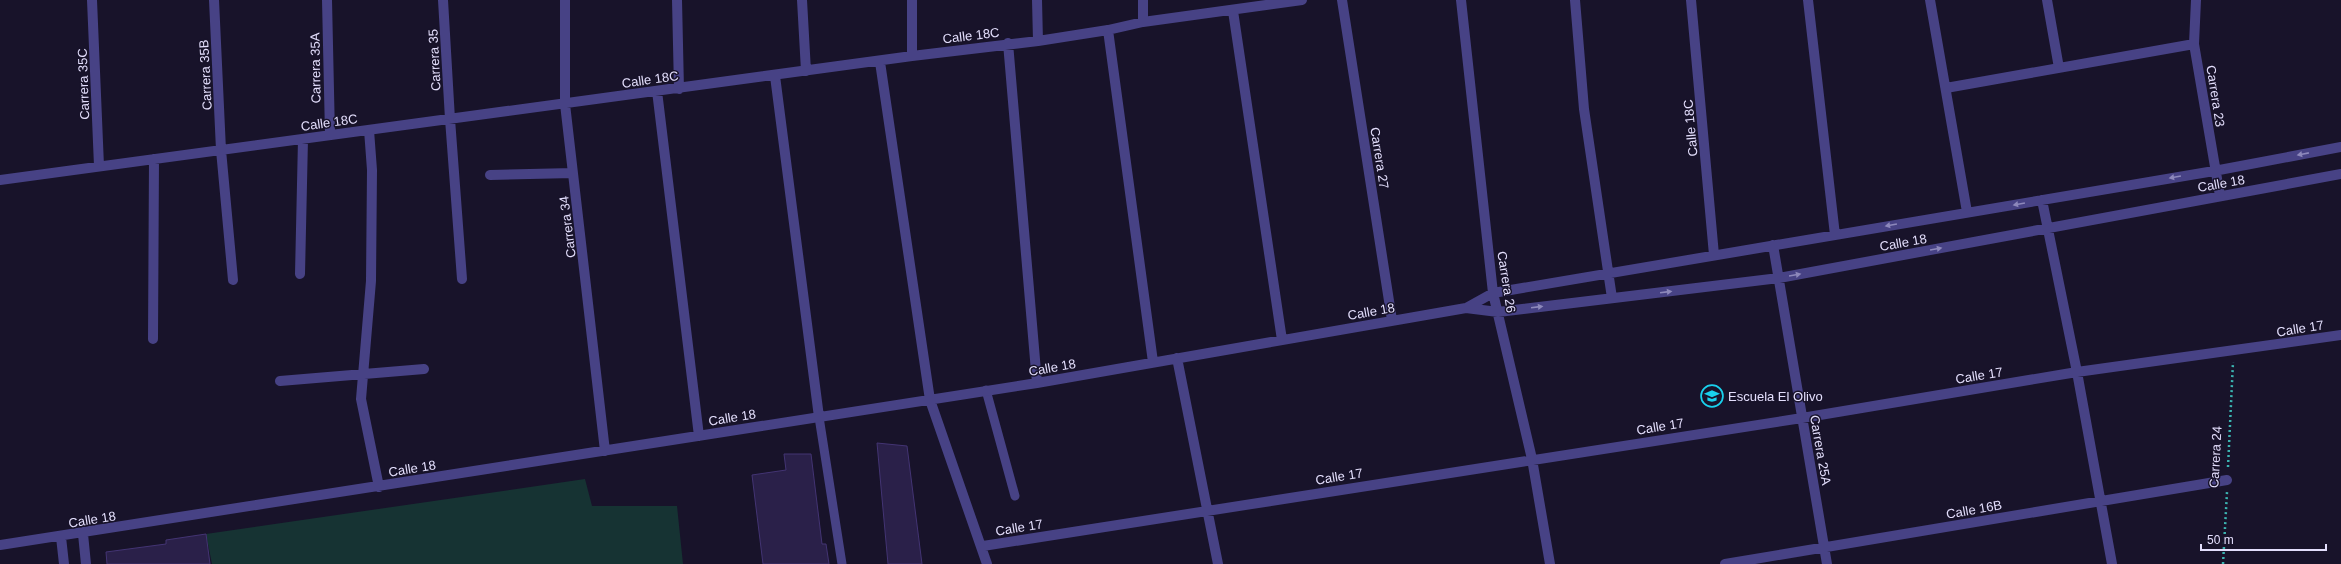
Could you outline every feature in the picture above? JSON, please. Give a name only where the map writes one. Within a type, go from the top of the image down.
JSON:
[{"type":"street","name":"Carrera 35C","points":[[92,0],[99,166]]},
{"type":"street","name":"Carrera 35B","points":[[214,0],[221,150],[233,280]]},
{"type":"street","name":"Carrera 35A","points":[[327,0],[330,135]]},
{"type":"street","name":"Carrera 35","points":[[444,0],[450,119],[462,279]]},
{"type":"street","name":"Carrera 34","points":[[565,0],[566,104],[605,450]]},
{"type":"street","points":[[677,0],[679,88]]},
{"type":"street","points":[[802,0],[806,71]]},
{"type":"street","points":[[912,0],[912,56]]},
{"type":"street","points":[[1037,0],[1038,41]]},
{"type":"street","points":[[1143,0],[1143,22]]},
{"type":"street","name":"Calle 18C","points":[[0,180],[880,62],[912,56],[1008,43],[1038,41],[1108,30],[1143,22],[1233,11],[1265,3],[1302,0]]},
{"type":"street","name":"Carrera 27","points":[[1342,0],[1392,320]]},
{"type":"street","name":"Carrera 26","points":[[1460,0],[1493,293],[1532,459],[1550,564]]},
{"type":"street","points":[[1576,0],[1584,109],[1612,298]]},
{"type":"street","name":"Calle 18C","points":[[1691,0],[1714,255]]},
{"type":"street","points":[[1808,0],[1835,235]]},
{"type":"street","points":[[1930,0],[1967,212]]},
{"type":"street","points":[[2047,0],[2059,68]]},
{"type":"street","name":"Carrera 23","points":[[2196,0],[2194,44],[2214,171],[2220,196]]},
{"type":"street","points":[[1233,11],[1282,340]]},
{"type":"street","points":[[1108,30],[1153,362]]},
{"type":"street","points":[[1008,43],[1037,383]]},
{"type":"street","points":[[1946,88],[2194,44]]},
{"type":"street","points":[[880,62],[930,400],[983,546],[987,564]]},
{"type":"street","points":[[775,76],[819,417]]},
{"type":"street","points":[[657,92],[699,436]]},
{"type":"street","points":[[369,130],[372,170],[371,281],[361,398],[379,487]]},
{"type":"street","points":[[300,274],[302,139]]},
{"type":"street","name":"Calle 18","points":[[1466,308],[1493,293],[1556,284],[1609,273],[1772,245],[2214,171],[2341,147]]},
{"type":"street","points":[[153,339],[154,159]]},
{"type":"street","points":[[490,175],[573,172]]},
{"type":"street","name":"Calle 18","points":[[0,545],[83,534],[605,450],[1037,383],[1466,308],[1498,312],[1779,278],[2341,174]]},
{"type":"street","points":[[2042,200],[2077,372],[2112,564]]},
{"type":"street","name":"Carrera 25A","points":[[1772,245],[1779,278],[1827,564]]},
{"type":"street","name":"Calle 17","points":[[983,546],[1802,418],[2077,372],[2234,352],[2341,335]]},
{"type":"street","points":[[1177,358],[1218,564]]},
{"type":"street","points":[[280,381],[424,369]]},
{"type":"street","name":"Calle 16B","points":[[1725,564],[2227,480]]},
{"type":"street","points":[[83,534],[86,564]]},
{"type":"street","points":[[61,537],[64,564]]},
{"type":"lane","points":[[986,390],[1016,496]]},
{"type":"lane","points":[[819,417],[842,564]]},
{"type":"path","name":"Carrera 24","points":[[2223,564],[2234,352]]},
{"type":"green space","points":[[585,479],[592,506],[677,506],[683,564],[212,564],[206,534]]},
{"type":"building","points":[[877,443],[907,446],[922,564],[888,564]]},
{"type":"building","points":[[784,454],[811,454],[822,544],[826,544],[829,564],[763,564],[752,475],[786,470]]},
{"type":"building","points":[[206,534],[210,564],[107,564],[106,552],[166,544],[166,540]]},
{"type":"place","name":"Escuela El Olivo","points":[[1712,396]]}]
